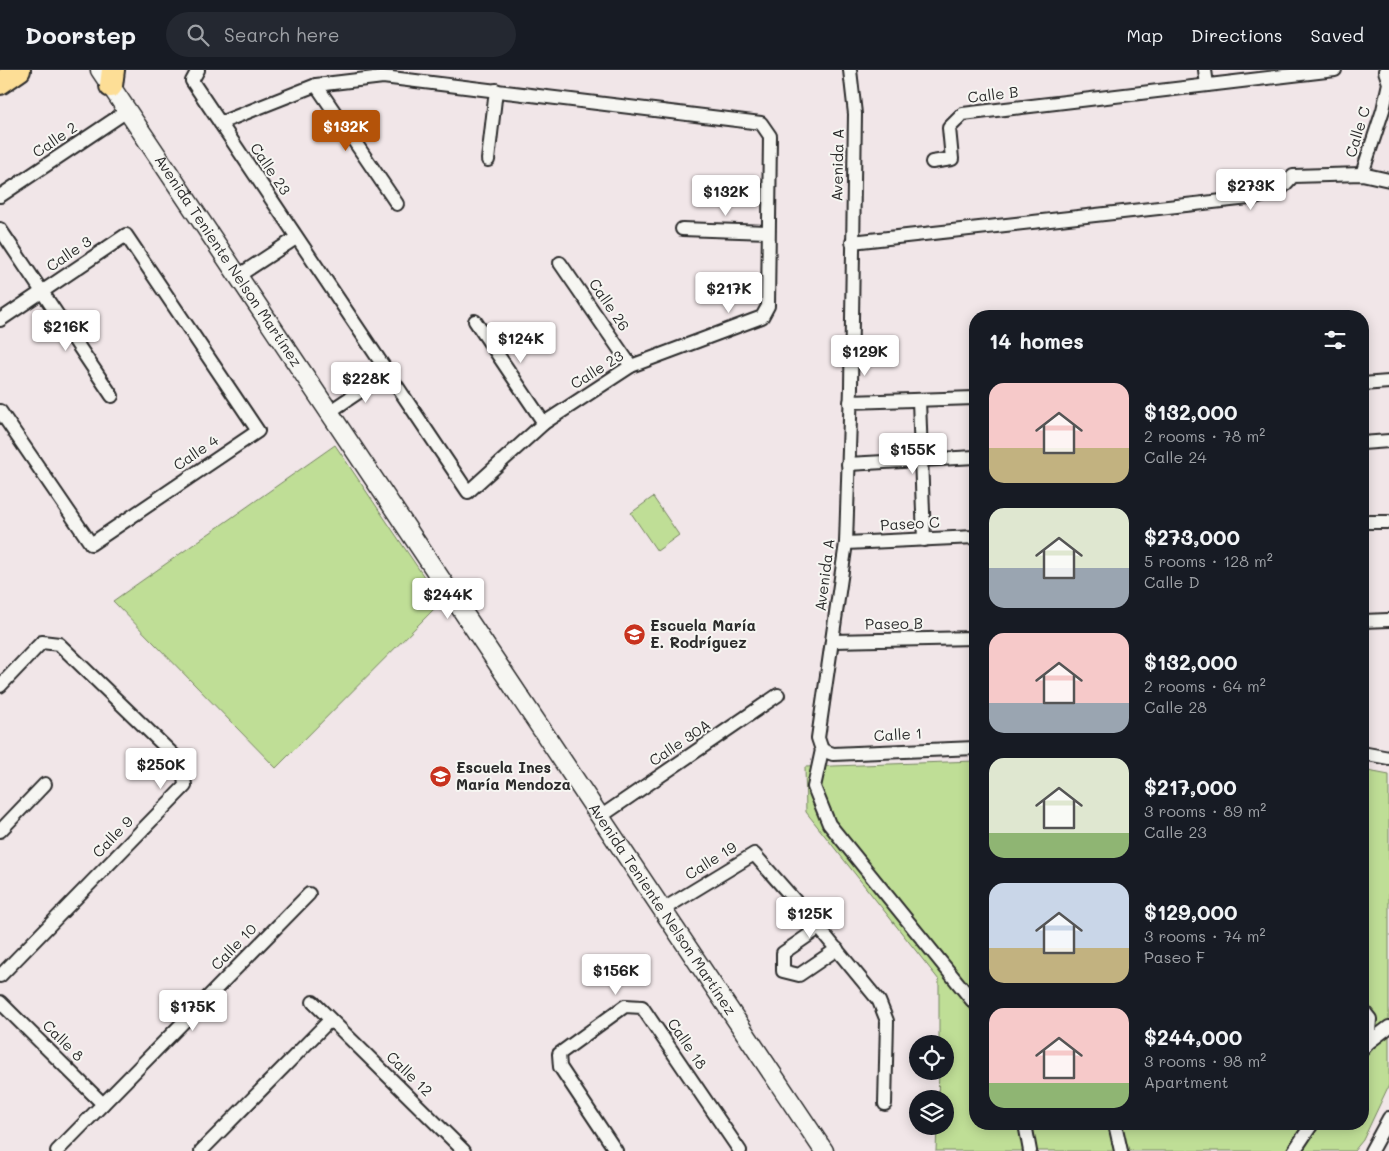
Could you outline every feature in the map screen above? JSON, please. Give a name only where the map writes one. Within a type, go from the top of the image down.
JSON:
[{"type":"highway","points":[[0,83],[19,70]]},
{"type":"street","name":"Calle 23","points":[[198,70],[192,82],[468,492],[544,423],[631,366],[762,317],[768,306],[770,136],[762,123],[383,77],[316,85],[220,123]]},
{"type":"street","name":"Avenida A","points":[[850,70],[855,114],[846,543],[818,738],[822,750],[814,787],[829,824],[969,997]]},
{"type":"street","points":[[1205,70],[1207,85]]},
{"type":"street","name":"Calle B","points":[[932,162],[952,159],[949,128],[963,114],[1335,70]]},
{"type":"street","name":"Calle C","points":[[1362,174],[1383,110],[1389,83],[1384,70]]},
{"type":"street","name":"Avenida Teniente Nelson Martínez","points":[[108,75],[127,111],[824,1151]]},
{"type":"street","points":[[316,85],[398,204]]},
{"type":"street","points":[[488,160],[496,90]]},
{"type":"street","name":"Calle 2","points":[[0,196],[127,111]]},
{"type":"street","points":[[852,242],[1258,197],[1279,191],[1293,176],[1362,174],[1389,180]]},
{"type":"street","name":"Calle 3","points":[[0,229],[43,292],[126,235]]},
{"type":"street","points":[[682,229],[768,232]]},
{"type":"street","name":"Calle 4","points":[[0,411],[91,544],[258,431],[126,235]]},
{"type":"street","points":[[238,276],[296,238]]},
{"type":"street","name":"Calle 26","points":[[560,263],[631,366]]},
{"type":"street","points":[[0,320],[43,292],[112,396]]},
{"type":"street","points":[[475,321],[544,423]]},
{"type":"street","points":[[329,412],[387,373]]},
{"type":"street","points":[[1369,383],[1389,382]]},
{"type":"street","points":[[850,402],[969,398]]},
{"type":"street","points":[[918,400],[924,540]]},
{"type":"street","points":[[1369,442],[1389,441]]},
{"type":"street","points":[[848,464],[969,457]]},
{"type":"street","points":[[1369,522],[1389,522]]},
{"type":"street","name":"Paseo C","points":[[846,543],[969,537]]},
{"type":"street","points":[[1369,621],[1389,620]]},
{"type":"street","name":"Paseo B","points":[[833,641],[969,638]]},
{"type":"street","name":"Calle 9","points":[[0,686],[42,642],[59,644],[184,764],[185,786],[0,976]]},
{"type":"street","name":"Calle 30A","points":[[600,817],[778,695]]},
{"type":"street","name":"Calle 1","points":[[822,750],[833,754],[969,748]]},
{"type":"street","points":[[1369,754],[1389,758]]},
{"type":"street","points":[[0,831],[45,784]]},
{"type":"street","name":"Calle 19","points":[[662,910],[754,854],[837,949],[879,1001],[887,1021],[885,1104]]},
{"type":"street","name":"Calle 10","points":[[57,1151],[309,894]]},
{"type":"street","points":[[819,928],[783,953],[783,971],[800,975],[837,949]]},
{"type":"street","name":"Calle 8","points":[[0,1002],[103,1104]]},
{"type":"street","name":"Calle 12","points":[[313,1002],[464,1151]]},
{"type":"street","name":"Calle 18","points":[[616,1151],[560,1067],[559,1054],[625,1006],[642,1007],[740,1151]]},
{"type":"street","points":[[201,1151],[330,1020]]},
{"type":"street","points":[[1369,1043],[1389,1027]]},
{"type":"street","points":[[1371,1151],[1386,1133],[1389,1118]]},
{"type":"street","points":[[1026,1130],[1030,1151]]},
{"type":"street","points":[[1116,1130],[1121,1151]]},
{"type":"street","points":[[1294,1151],[1308,1130]]},
{"type":"green space","points":[[335,445],[441,602],[276,768],[113,601]]},
{"type":"green space","points":[[653,497],[679,535],[657,551],[631,513]]},
{"type":"green space","points":[[969,761],[969,1130],[1368,1130],[1363,1140],[1354,1151],[936,1151],[937,1135],[954,1135],[954,1090],[938,1090],[939,1080],[954,1080],[954,1035],[939,1035],[939,980],[806,812],[805,767]]},
{"type":"green space","points":[[1369,771],[1389,775],[1389,1085],[1369,1127]]},
{"type":"place","name":"Escuela María E. Rodríguez","points":[[634,635]]},
{"type":"place","name":"Escuela Ines María Mendoza","points":[[440,777]]}]
